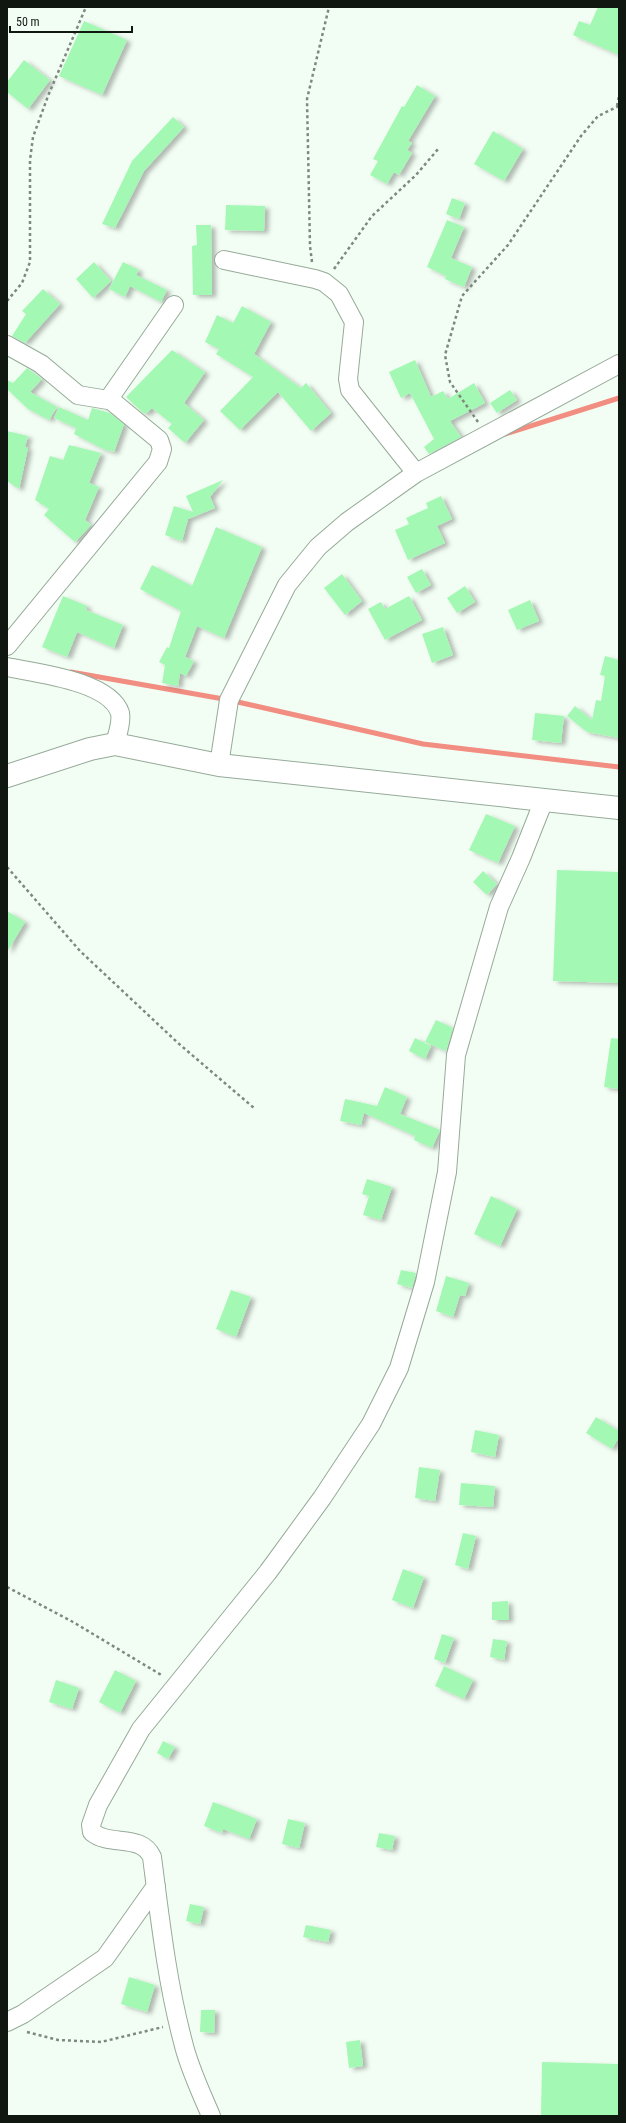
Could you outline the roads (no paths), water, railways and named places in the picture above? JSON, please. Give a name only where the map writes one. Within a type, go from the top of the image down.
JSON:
[{"type":"street","points":[[224,260],[319,280],[339,294],[354,322],[348,379],[350,390],[416,473]]},
{"type":"street","points":[[108,400],[174,305]]},
{"type":"street","points":[[7,345],[41,364],[78,395],[108,400],[159,440],[162,444],[161,456],[7,646]]},
{"type":"street","points":[[219,765],[228,700],[287,585],[318,548],[347,522],[416,473],[486,434],[619,364]]},
{"type":"street","points":[[7,668],[71,680],[107,694],[120,714],[119,730],[115,744]]},
{"type":"street","points":[[7,776],[90,749],[115,744],[219,765],[619,808]]},
{"type":"street","points":[[211,2116],[193,2073],[183,2043],[164,1949],[152,1857],[148,1849],[141,1844],[99,1838],[92,1832],[91,1825],[98,1806],[141,1729],[268,1572],[322,1498],[371,1424],[399,1368],[425,1282],[447,1172],[456,1055],[499,908],[544,800]]},
{"type":"street","points":[[14,2026],[23,2014],[105,1958],[156,1886]]},
{"type":"waterway","points":[[505,434],[619,398]]},
{"type":"waterway","points":[[71,672],[229,700],[423,744],[619,767]]}]
